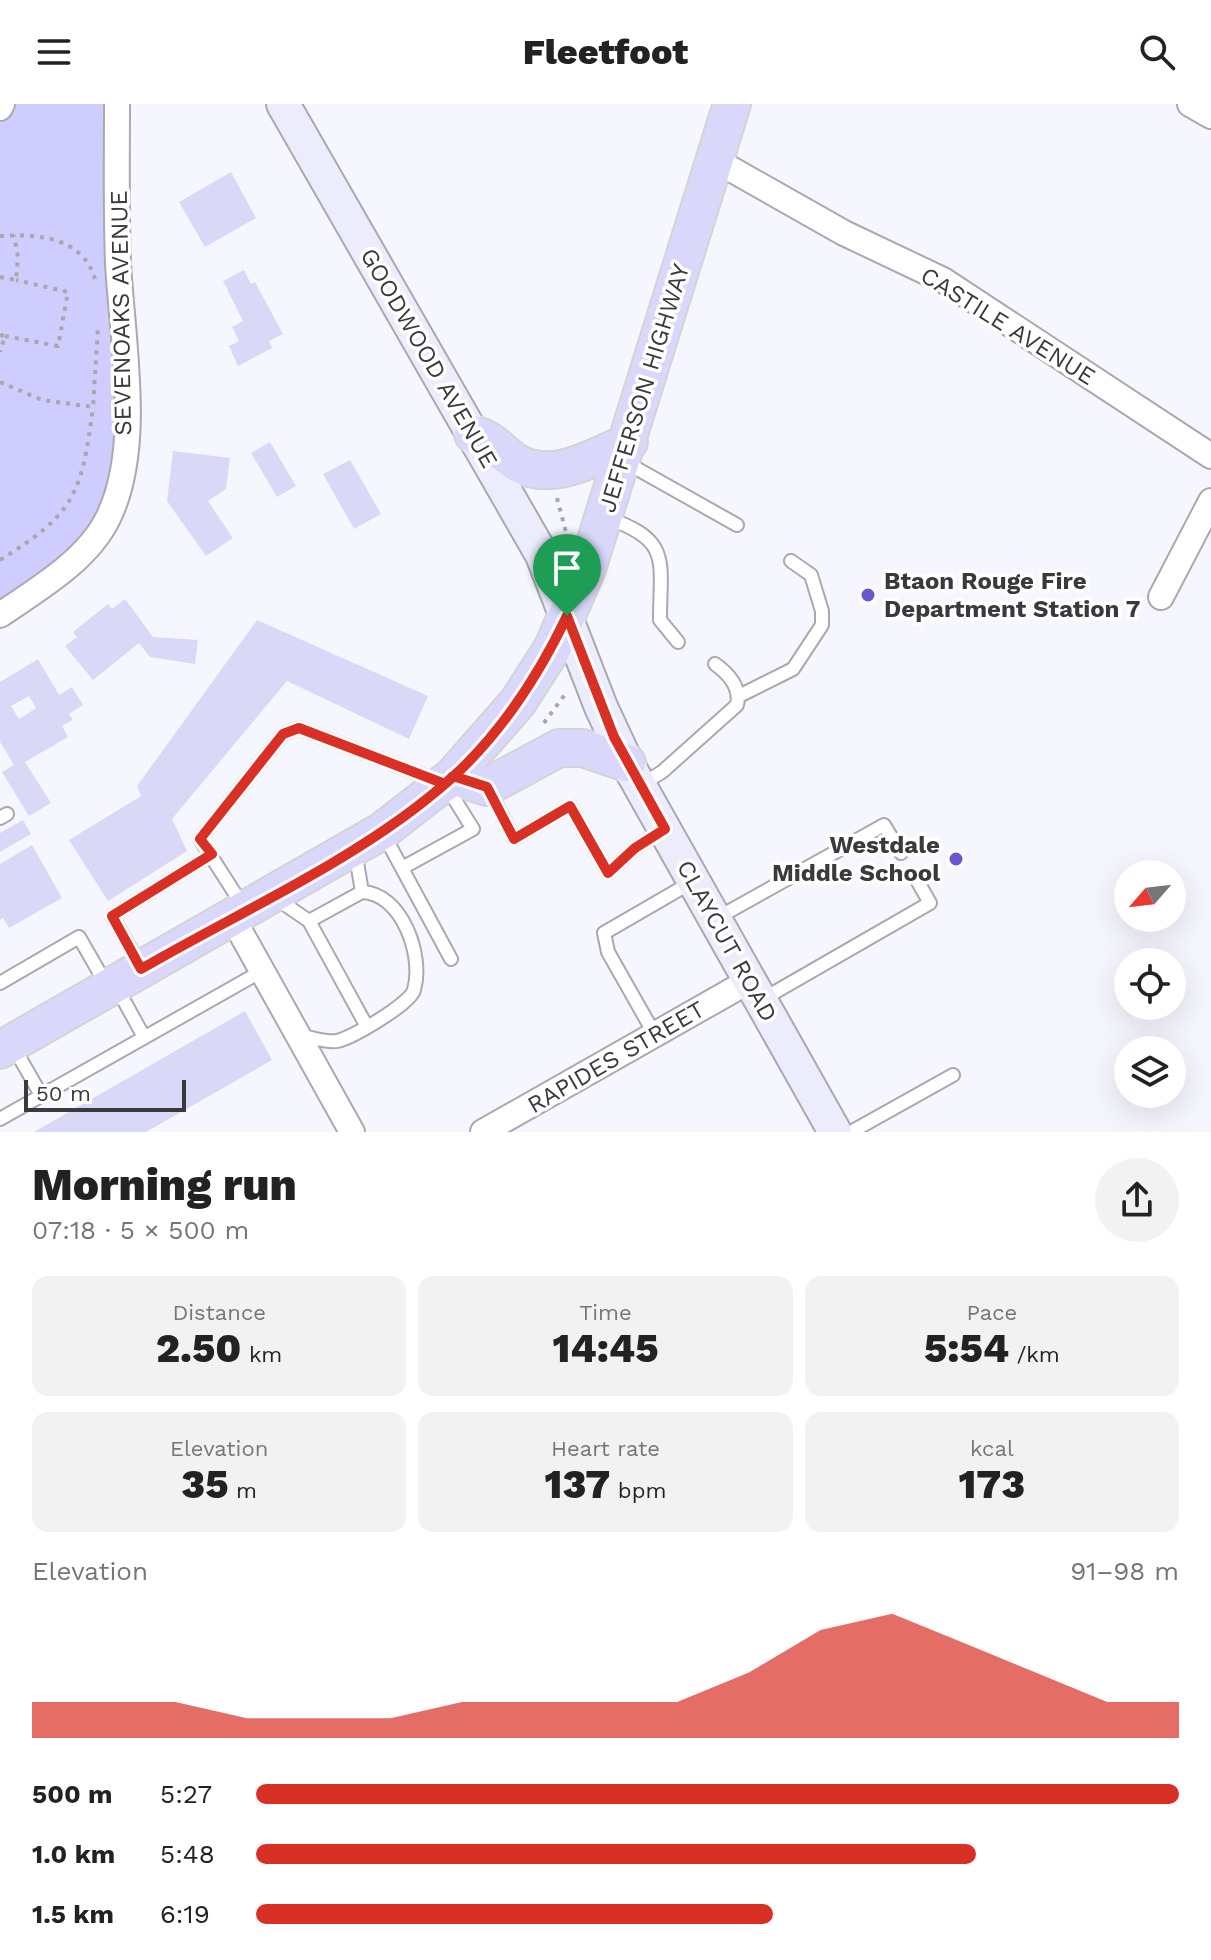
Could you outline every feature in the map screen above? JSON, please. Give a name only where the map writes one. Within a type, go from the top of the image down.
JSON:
[{"type":"main road","name":"JEFFERSON HIGHWAY","points":[[4,1043],[121,981],[368,839],[449,780],[518,702],[567,616],[606,517],[732,104]]},
{"type":"main road","points":[[473,434],[492,440],[512,460],[528,468],[556,470],[626,451]]},
{"type":"main road","points":[[449,780],[487,787],[559,748],[583,748],[633,774]]},
{"type":"street","name":"SEVENOAKS AVENUE","points":[[0,615],[71,564],[108,519],[119,491],[127,425],[118,259],[117,104]]},
{"type":"street","name":"GOODWOOD AVENUE","points":[[283,104],[542,555],[567,616]]},
{"type":"street","points":[[1190,104],[1211,116]]},
{"type":"street","name":"CASTILE AVENUE","points":[[715,160],[844,233],[943,280],[1211,456]]},
{"type":"street","points":[[1161,597],[1211,501]]},
{"type":"street","name":"CLAYCUT ROAD","points":[[567,616],[601,707],[633,774],[835,1132]]},
{"type":"street","points":[[249,907],[262,971],[352,1132]]},
{"type":"street","name":"RAPIDES STREET","points":[[483,1132],[655,1035],[754,991]]},
{"type":"lane","points":[[626,451],[737,525]]},
{"type":"lane","points":[[606,517],[649,537],[662,567],[660,620],[678,642]]},
{"type":"lane","points":[[633,774],[662,772],[728,715],[739,696],[793,669],[822,625],[822,611],[811,575],[791,561]]},
{"type":"lane","points":[[715,664],[727,673],[739,696]]},
{"type":"lane","points":[[298,1036],[337,1041],[409,1000],[414,990],[417,957],[414,944],[384,898],[376,893],[362,892],[309,921],[249,907],[200,839],[283,734],[299,728],[449,780],[473,829],[402,868]]},
{"type":"lane","points":[[487,787],[514,839],[570,806],[608,873],[635,848],[665,829]]},
{"type":"lane","points":[[714,920],[884,825],[901,853]]},
{"type":"lane","points":[[368,839],[402,868],[451,959]]},
{"type":"lane","points":[[362,892],[368,839]]},
{"type":"lane","points":[[144,1037],[121,981],[112,916],[212,854]]},
{"type":"lane","points":[[754,991],[930,903],[914,875]]},
{"type":"lane","points":[[655,1035],[608,952],[604,933],[694,882]]},
{"type":"lane","points":[[309,921],[366,1025]]},
{"type":"lane","points":[[0,983],[79,937],[121,981]]},
{"type":"lane","points":[[0,1119],[262,971]]},
{"type":"lane","points":[[4,1043],[41,1095]]},
{"type":"lane","points":[[851,1132],[953,1075]]},
{"type":"path","points":[[14,235],[18,257],[16,280]]},
{"type":"path","points":[[0,236],[40,235],[63,241],[81,255],[94,273],[98,288]]},
{"type":"path","points":[[0,277],[68,292],[58,346],[2,336],[0,352]]},
{"type":"path","points":[[0,560],[41,533],[72,501],[87,452],[99,315]]},
{"type":"path","points":[[0,382],[42,400],[93,407]]},
{"type":"path","points":[[556,493],[568,538]]},
{"type":"path","points":[[560,535],[564,526]]},
{"type":"path","points":[[540,734],[542,726],[566,693]]},
{"type":"shaded area","points":[[11,104],[107,104],[117,422],[104,502],[87,534],[70,554],[0,604],[0,123]]},
{"type":"building","points":[[231,172],[256,218],[205,247],[179,202]]},
{"type":"building","points":[[244,270],[251,284],[255,282],[283,334],[269,341],[272,348],[238,366],[229,346],[239,341],[232,327],[243,321],[223,281]]},
{"type":"building","points":[[270,442],[296,486],[277,497],[251,453]]},
{"type":"building","points":[[173,451],[230,458],[226,489],[208,501],[233,538],[206,556],[167,501]]},
{"type":"building","points":[[350,460],[381,514],[354,529],[323,474]]},
{"type":"building","points":[[125,599],[153,637],[198,640],[195,664],[150,657],[139,643],[93,680],[65,646],[77,637],[73,632],[108,604],[112,609]]},
{"type":"building","points":[[257,620],[428,696],[409,739],[287,681],[172,819],[187,851],[108,901],[69,840],[141,796],[137,786]]},
{"type":"building","points":[[38,659],[59,695],[72,687],[83,705],[69,714],[73,720],[62,726],[68,737],[25,762],[51,803],[29,816],[2,772],[14,765],[0,742],[0,682]],"holes":[[[29,696],[36,708],[19,719],[11,706]]]},
{"type":"building","points":[[23,820],[31,834],[0,852],[0,833]]},
{"type":"building","points":[[32,845],[62,898],[9,928],[3,918],[0,920],[0,864]]},
{"type":"building","points":[[245,1011],[272,1060],[146,1132],[34,1132]]},
{"type":"place","name":"Btaon Rouge Fire Department Station 7","points":[[868,595]]},
{"type":"place","name":"Westdale Middle School","points":[[956,859]]},
{"type":"route","points":[[567,616],[552,649],[518,702],[478,751],[453,776],[430,797],[355,848],[141,969],[112,916],[212,854],[200,839],[283,734],[299,728],[445,784],[453,776],[487,787],[514,839],[570,806],[608,873],[635,848],[665,829],[614,737],[567,616]]}]
